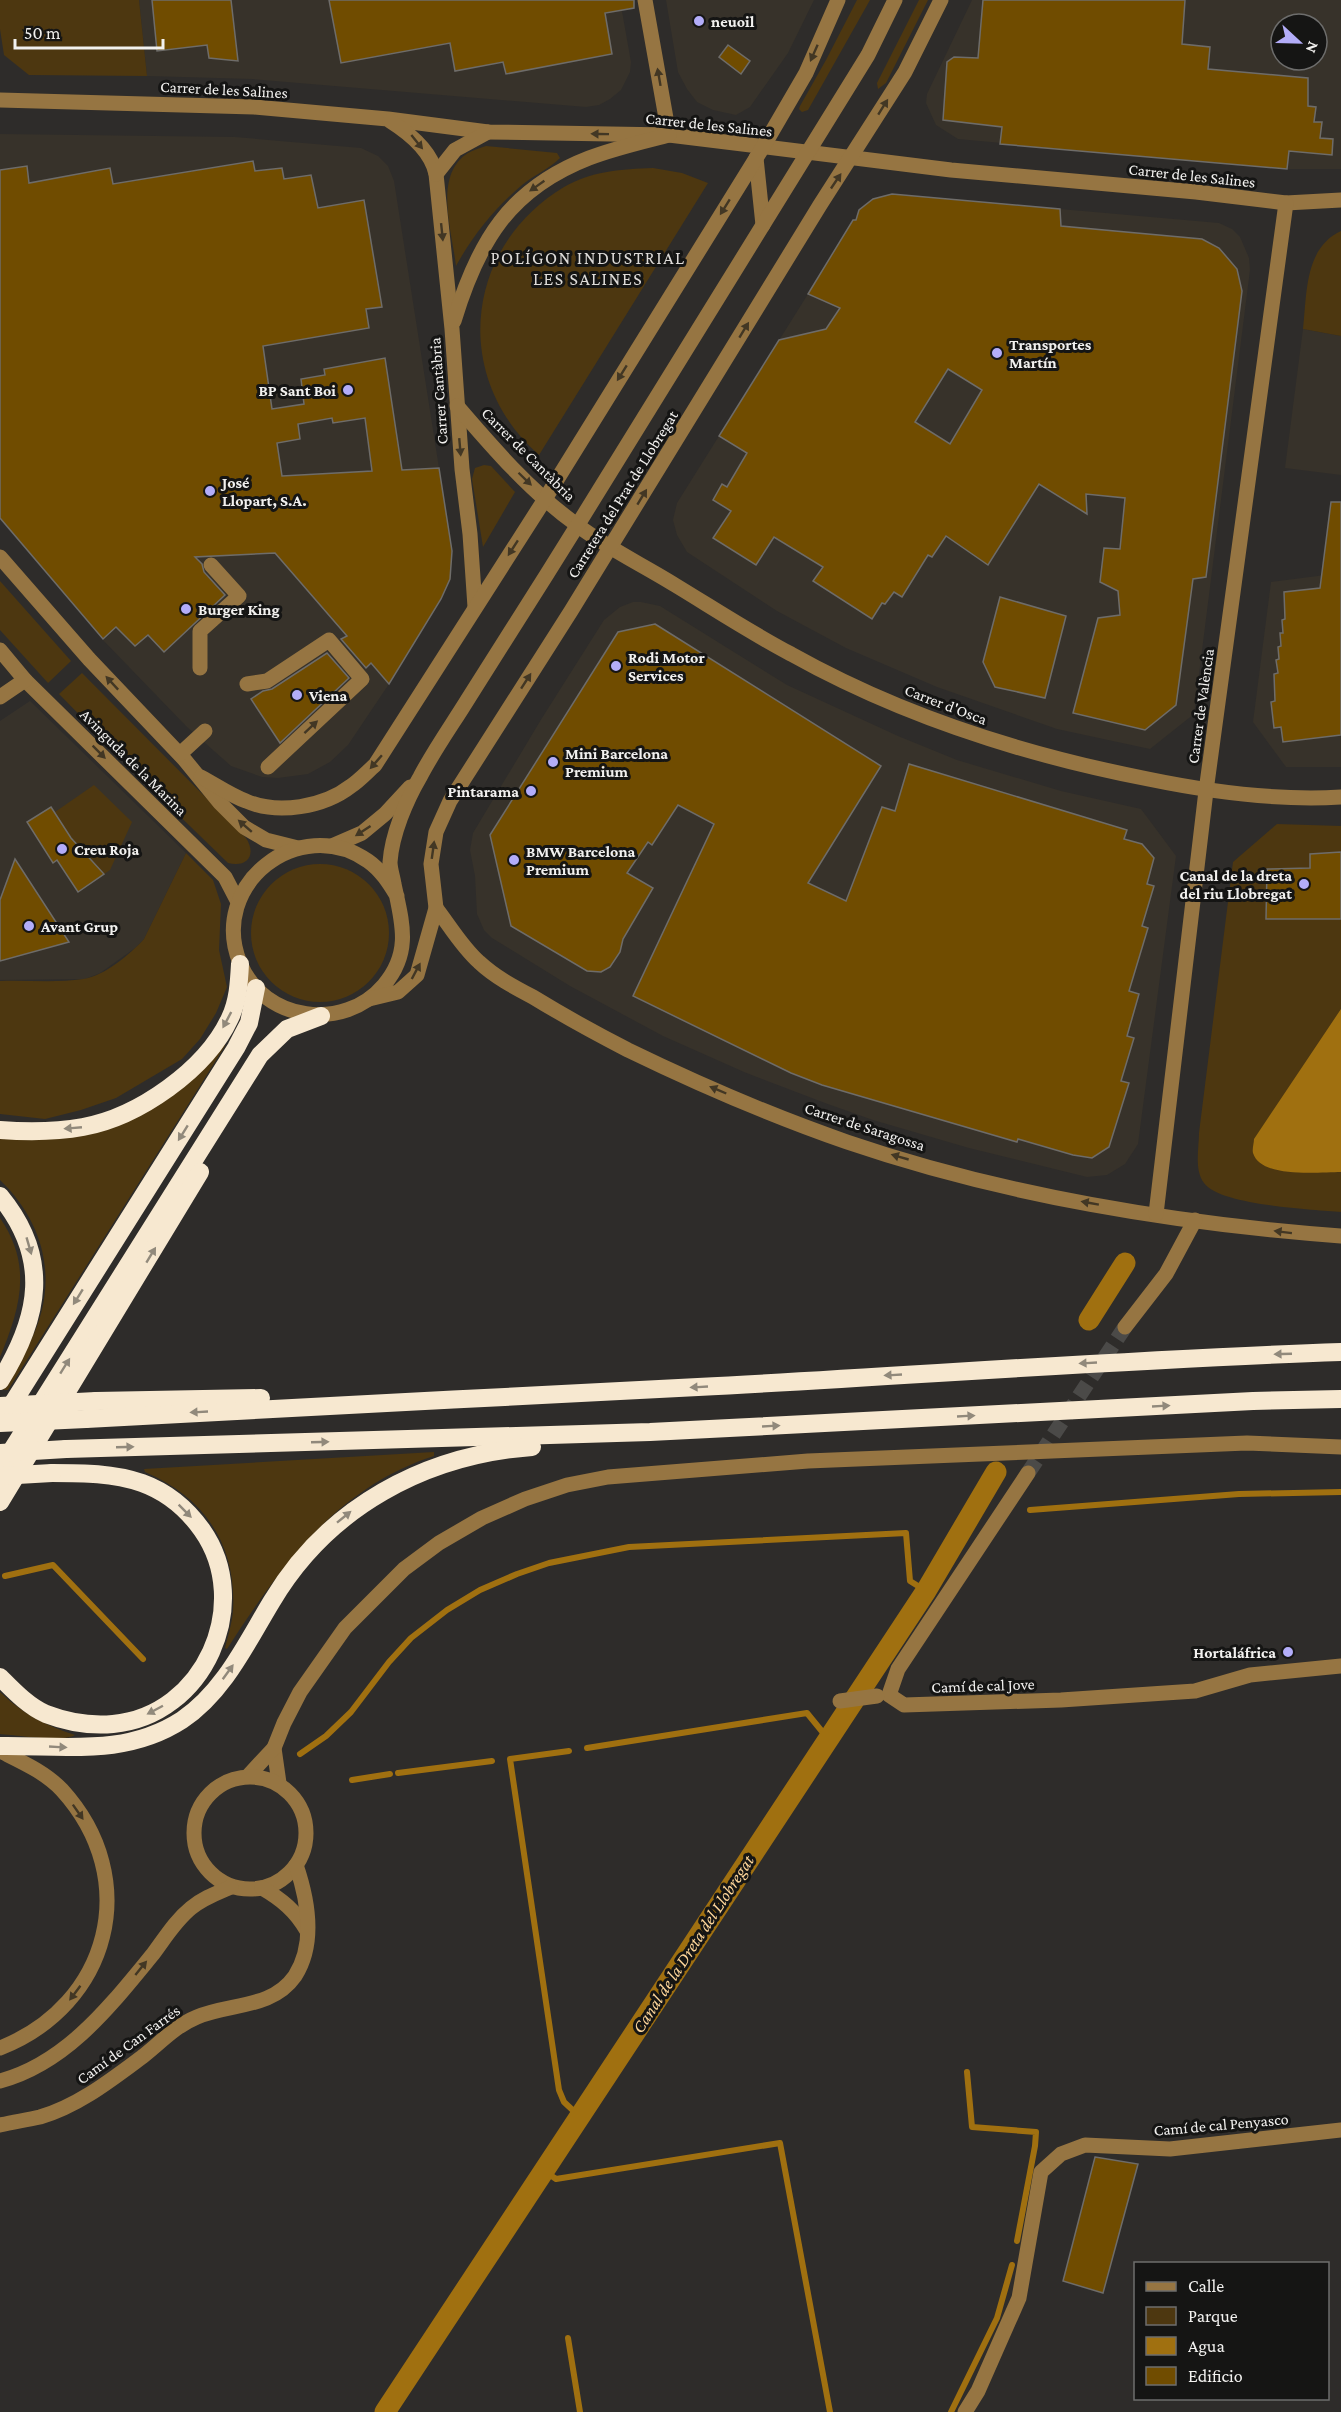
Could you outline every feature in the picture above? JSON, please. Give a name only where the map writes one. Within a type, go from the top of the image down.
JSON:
[{"type":"highway","points":[[0,1130],[45,1131],[83,1127],[118,1116],[157,1096],[188,1073],[211,1047],[230,1019],[238,993],[240,964]]},
{"type":"highway","points":[[0,1424],[236,1048],[249,1023],[256,988]]},
{"type":"highway","points":[[0,1469],[260,1055],[287,1029],[321,1016]]},
{"type":"highway","points":[[0,1502],[200,1173],[221,1129],[233,1096]]},
{"type":"highway","points":[[0,1196],[21,1225],[29,1245],[36,1275],[35,1301],[28,1323],[18,1350],[0,1381]]},
{"type":"highway","points":[[0,1424],[404,1400],[698,1387],[1205,1356],[1341,1352]]},
{"type":"highway","points":[[0,1406],[235,1397],[404,1400]]},
{"type":"highway","points":[[0,1452],[650,1432],[1341,1398]]},
{"type":"highway","points":[[0,1746],[83,1749],[126,1744],[182,1720],[206,1698],[226,1674],[246,1646],[273,1598],[303,1558],[345,1517],[390,1486],[446,1463],[507,1449],[570,1444],[650,1432]]},
{"type":"highway","points":[[0,1476],[86,1473],[129,1479],[158,1490],[185,1510],[206,1536],[219,1569],[224,1603],[219,1635],[213,1651],[191,1684],[174,1699],[155,1711],[133,1720],[113,1724],[79,1723],[45,1713],[24,1700],[0,1677]]},
{"type":"street","points":[[452,329],[470,273],[494,228],[511,207],[547,180],[588,158],[669,135],[645,0]]},
{"type":"street","points":[[201,777],[247,802],[272,808],[301,807],[326,800],[350,787],[375,765],[545,499],[760,152],[806,73],[838,0]]},
{"type":"street","points":[[397,896],[386,878],[370,863],[352,852],[332,846],[315,845],[298,848],[278,856],[262,868],[248,884],[238,902],[234,933],[240,964],[256,988],[279,1006],[292,1012],[321,1016],[346,1011],[369,999],[385,983],[397,963],[403,941],[403,918],[390,864],[399,825],[418,778],[577,526],[868,55],[895,0]]},
{"type":"street","name":"Carretera del Prat de Llobregat","points":[[369,999],[398,992],[417,975],[436,908],[431,864],[436,832],[441,818],[905,72],[941,0]]},
{"type":"street","name":"Carrer de les Salines","points":[[0,100],[254,107],[388,119],[488,132],[669,135],[760,152],[807,152],[951,170],[1196,192],[1286,203],[1341,200]]},
{"type":"street","name":"Carrer Cantàbria","points":[[388,119],[412,136],[434,164],[436,174],[452,329],[475,607]]},
{"type":"street","points":[[436,174],[455,150],[488,132]]},
{"type":"street","points":[[760,152],[763,225]]},
{"type":"street","name":"Carrer de València","points":[[1156,1214],[1206,791],[1286,203]]},
{"type":"street","name":"Carrer de Cantàbria","points":[[457,406],[498,453],[545,499],[577,526]]},
{"type":"street","name":"Carrer d'Osca","points":[[577,526],[792,655],[924,716],[995,742],[1064,761],[1206,791],[1298,798],[1341,797]]},
{"type":"street","points":[[0,557],[79,647],[201,777],[220,803],[250,831],[266,840],[298,848]]},
{"type":"street","points":[[200,668],[200,631],[239,596],[211,565]]},
{"type":"street","points":[[247,684],[267,681],[329,640],[363,679],[268,767]]},
{"type":"street","name":"Avinguda de la Marina","points":[[0,650],[26,680],[225,877],[238,902]]},
{"type":"street","points":[[0,697],[26,680]]},
{"type":"street","points":[[180,754],[205,731]]},
{"type":"street","points":[[332,846],[362,833],[385,814],[418,778]]},
{"type":"street","name":"Carrer de Saragossa","points":[[436,908],[479,962],[501,979],[587,1029],[683,1076],[847,1142],[951,1172],[1059,1198],[1195,1220],[1341,1236]]},
{"type":"street","points":[[1125,1327],[1162,1280],[1195,1220]]},
{"type":"street","points":[[248,1776],[274,1748],[300,1692],[345,1628],[405,1569],[439,1543],[482,1518],[525,1498],[567,1485],[608,1477],[819,1460],[1247,1443],[1341,1447]]},
{"type":"street","points":[[868,1710],[883,1695],[1028,1473]]},
{"type":"street","name":"Camí de cal Jove","points":[[883,1695],[904,1705],[1148,1695],[1195,1691],[1250,1675],[1341,1666]]},
{"type":"street","points":[[840,1701],[883,1695]]},
{"type":"street","points":[[274,1748],[279,1784]]},
{"type":"street","points":[[0,1751],[33,1767],[61,1789],[78,1812],[92,1833],[104,1866],[108,1898],[105,1927],[97,1955],[85,1979],[67,2004],[48,2023],[22,2039],[0,2048]]},
{"type":"street","points":[[248,1776],[264,1778],[279,1784],[293,1795],[303,1811],[307,1830],[305,1848],[297,1865],[275,1884],[247,1890],[231,1887],[214,1877],[201,1862],[194,1844],[194,1824],[200,1806],[212,1790],[229,1780],[248,1776]]},
{"type":"street","name":"Camí de Can Farrés","points":[[0,2125],[41,2116],[88,2096],[144,2055],[177,2027],[197,2017],[261,2001],[279,1993],[302,1964],[308,1931],[308,1909],[297,1865]]},
{"type":"street","points":[[0,2081],[28,2070],[66,2048],[104,2012],[180,1918],[202,1900],[231,1887]]},
{"type":"street","points":[[262,1888],[287,1905],[308,1931]]},
{"type":"street","name":"Camí de cal Penyasco","points":[[965,2412],[978,2391],[1019,2298],[1041,2172],[1060,2154],[1085,2145],[1170,2149],[1341,2130]]},
{"type":"shaded area","points":[[139,0],[620,0],[631,62],[630,72],[621,90],[610,99],[599,105],[586,107],[252,79],[147,76]]},
{"type":"shaded area","points":[[666,0],[814,0],[788,53],[750,107],[736,115],[713,110],[697,102],[687,89],[678,72]]},
{"type":"shaded area","points":[[972,0],[1341,0],[1341,169],[1287,169],[958,139],[936,125],[926,103],[927,94]]},
{"type":"shaded area","points":[[0,134],[235,137],[361,148],[378,156],[388,166],[394,181],[439,468],[282,476],[264,357],[0,397]]},
{"type":"shaded area","points":[[1060,209],[1219,223],[1232,229],[1240,237],[1249,258],[1250,270],[1194,714],[1150,749],[1057,729],[937,687],[846,648],[777,611],[687,552],[677,535],[673,520],[677,503],[808,294],[877,324],[982,390],[956,433],[1082,511]]},
{"type":"shaded area","points":[[1303,329],[1341,336],[1341,475],[1285,468]]},
{"type":"shaded area","points":[[275,553],[389,684],[348,745],[330,762],[308,774],[278,778],[262,777],[231,766],[187,727],[103,640],[196,557]]},
{"type":"shaded area","points":[[1341,573],[1341,767],[1286,767],[1253,722],[1271,582]]},
{"type":"shaded area","points":[[633,602],[660,606],[787,685],[898,736],[957,760],[1061,791],[1141,809],[1176,856],[1138,1144],[1125,1164],[1107,1175],[1087,1177],[969,1148],[873,1120],[825,1103],[744,1072],[663,1036],[570,986],[492,938],[484,930],[477,914],[475,876],[470,850],[473,833],[604,620],[620,607]]},
{"type":"shaded area","points":[[30,701],[186,853],[144,939],[100,973],[85,979],[0,980],[0,721]]},
{"type":"green space","points":[[0,0],[139,0],[147,76],[29,75],[4,55],[0,29]]},
{"type":"green space","points":[[857,0],[870,0],[808,110],[802,112],[799,109],[800,106]]},
{"type":"green space","points":[[919,0],[928,0],[886,83],[878,89],[877,83]]},
{"type":"green space","points":[[486,146],[557,153],[560,158],[522,185],[503,203],[477,233],[456,266],[447,205],[451,175],[457,163],[468,153]]},
{"type":"green space","points":[[653,168],[682,173],[708,183],[539,455],[511,424],[492,389],[482,352],[481,315],[489,278],[506,243],[531,213],[564,187],[596,174]]},
{"type":"green space","points":[[1341,231],[1341,336],[1303,329],[1307,288],[1314,261],[1320,249],[1329,239]]},
{"type":"green space","points":[[484,465],[491,466],[515,492],[483,547],[472,479],[475,468]]},
{"type":"green space","points":[[0,581],[71,661],[48,683],[0,630]]},
{"type":"green space","points":[[82,673],[246,838],[250,855],[245,862],[228,863],[59,694]]},
{"type":"green space","points":[[94,785],[132,822],[110,870],[104,874],[71,838],[55,812]]},
{"type":"green space","points":[[1277,824],[1341,826],[1341,1212],[1268,1205],[1228,1197],[1204,1183],[1199,1172],[1199,1133],[1233,862]]},
{"type":"green space","points":[[186,853],[213,880],[221,904],[219,950],[227,987],[216,1013],[200,1039],[182,1059],[116,1098],[45,1119],[0,1114],[0,981],[83,979],[100,974],[116,963],[144,939]]},
{"type":"green space","points":[[320,864],[346,870],[369,884],[383,907],[389,933],[383,959],[369,982],[346,996],[320,1002],[294,996],[271,982],[257,959],[251,933],[257,907],[271,884],[294,870]]},
{"type":"green space","points":[[224,1042],[225,1046],[8,1390],[3,1390],[38,1324],[44,1302],[46,1279],[44,1258],[29,1217],[0,1180],[0,1138],[96,1132]]},
{"type":"green space","points":[[0,1218],[17,1253],[20,1287],[13,1321],[0,1357]]},
{"type":"green space","points":[[434,1452],[434,1456],[399,1470],[368,1488],[314,1533],[268,1589],[227,1649],[225,1648],[233,1611],[233,1587],[223,1545],[213,1526],[185,1495],[145,1472],[144,1469]]},
{"type":"green space","points":[[0,1692],[35,1718],[75,1735],[50,1738],[0,1734]]},
{"type":"water","points":[[1341,1009],[1341,1172],[1306,1173],[1267,1167],[1258,1161],[1253,1153],[1254,1139]]},
{"type":"building","points":[[152,0],[231,0],[238,61],[209,58],[207,45],[157,51]]},
{"type":"building","points":[[329,0],[634,0],[634,8],[605,13],[612,54],[506,74],[503,62],[455,71],[450,43],[341,63]]},
{"type":"building","points":[[983,0],[1185,0],[1182,44],[1210,47],[1208,69],[1308,78],[1308,106],[1316,107],[1314,122],[1322,122],[1320,138],[1333,139],[1332,155],[1289,151],[1287,169],[1000,144],[1002,127],[943,120],[947,62],[954,57],[978,58]]},
{"type":"building","points":[[728,45],[750,61],[741,74],[719,57]]},
{"type":"building","points":[[253,161],[255,171],[282,168],[284,179],[311,175],[318,208],[364,200],[382,307],[366,309],[369,328],[263,346],[272,409],[304,404],[301,379],[325,375],[324,369],[385,358],[402,470],[439,468],[452,551],[450,579],[441,599],[389,684],[371,663],[366,668],[341,639],[347,636],[275,553],[195,557],[202,564],[204,572],[225,595],[164,652],[148,635],[135,646],[116,627],[103,639],[0,518],[0,170],[27,166],[29,183],[110,168],[113,184]],"holes":[[[332,418],[333,423],[365,418],[372,471],[282,476],[277,443],[300,439],[298,424]]]},
{"type":"building","points":[[892,194],[1060,209],[1061,226],[1202,239],[1219,248],[1237,269],[1242,291],[1206,577],[1193,579],[1176,705],[1145,730],[1073,713],[1098,618],[1120,615],[1118,591],[1100,582],[1104,548],[1120,549],[1125,498],[1086,494],[1087,514],[1039,484],[988,565],[946,536],[932,557],[928,555],[902,597],[894,592],[885,604],[882,603],[872,619],[813,581],[823,567],[774,537],[756,565],[713,538],[731,511],[713,500],[722,484],[727,487],[747,453],[719,436],[779,340],[826,329],[840,308],[808,294],[853,220],[856,220],[859,210],[873,199]],"holes":[[[948,369],[982,390],[950,444],[915,422]]]},
{"type":"building","points":[[1331,502],[1341,502],[1341,735],[1283,742],[1281,727],[1274,728],[1271,702],[1275,701],[1274,674],[1278,673],[1276,660],[1279,659],[1278,647],[1281,646],[1280,633],[1283,633],[1282,620],[1285,619],[1284,592],[1320,588]]},
{"type":"building","points":[[1000,597],[1066,616],[1045,698],[995,687],[983,662]]},
{"type":"building","points":[[655,624],[881,766],[808,883],[846,901],[882,807],[895,811],[909,764],[1127,830],[1124,839],[1142,844],[1154,858],[1147,884],[1154,886],[1142,926],[1148,928],[1129,991],[1139,994],[1127,1036],[1134,1038],[1121,1081],[1129,1083],[1109,1147],[1092,1158],[1073,1155],[1018,1139],[1017,1142],[822,1085],[791,1073],[633,996],[714,824],[678,805],[652,845],[648,842],[627,873],[653,888],[623,939],[620,952],[610,967],[601,972],[587,971],[511,926],[490,835],[618,632]]},
{"type":"building","name":"Viena","points":[[327,653],[349,678],[280,743],[251,699],[263,691],[272,689]]},
{"type":"building","name":"Creu Roja","points":[[51,807],[71,838],[104,874],[78,892],[57,860],[53,863],[27,822]]},
{"type":"building","name":"Canal de la dreta del riu Llobregat","points":[[1341,852],[1341,919],[1266,919],[1267,869],[1310,868],[1310,854]]},
{"type":"building","name":"Avant Grup","points":[[15,859],[69,942],[0,961],[0,900]]},
{"type":"building","points":[[1095,2157],[1138,2164],[1103,2293],[1063,2281]]},
{"type":"waterway","name":"Canal de la Dreta del Llobregat","points":[[1089,1320],[1125,1263]]},
{"type":"waterway","name":"Canal de la Dreta del Llobregat","points":[[385,2412],[926,1591],[996,1472]]},
{"type":"waterway","points":[[1030,1510],[1239,1494],[1341,1492]]},
{"type":"waterway","name":"Canal de la Dreta del Llobregat","points":[[981,1497],[988,1499]]},
{"type":"waterway","points":[[300,1754],[326,1736],[351,1712],[389,1662],[411,1638],[447,1610],[480,1590],[549,1563],[629,1547],[906,1533],[910,1581],[926,1591]]},
{"type":"waterway","points":[[5,1576],[53,1565],[143,1659]]},
{"type":"waterway","points":[[587,1748],[807,1713],[829,1740]]},
{"type":"waterway","points":[[569,1751],[510,1759],[559,2090],[564,2102],[579,2116]]},
{"type":"waterway","points":[[398,1773],[492,1761]]},
{"type":"waterway","points":[[352,1780],[390,1774]]},
{"type":"waterway","points":[[967,2072],[972,2127],[1036,2132],[1017,2241]]},
{"type":"waterway","points":[[543,2170],[556,2179],[780,2143],[830,2412]]},
{"type":"waterway","points":[[951,2412],[997,2318],[1012,2265]]},
{"type":"waterway","points":[[568,2338],[580,2412]]},
{"type":"tunnel","points":[[1028,1473],[1125,1327]]},
{"type":"place","name":"neuoil","points":[[699,21]]},
{"type":"place","name":"Transportes Martín","points":[[997,353]]},
{"type":"place","name":"BP Sant Boi","points":[[348,390]]},
{"type":"place","name":"José Llopart, S.A.","points":[[210,491]]},
{"type":"place","name":"Burger King","points":[[186,609]]},
{"type":"place","name":"Rodi Motor Services","points":[[616,666]]},
{"type":"place","name":"Viena","points":[[297,695]]},
{"type":"place","name":"Mini Barcelona Premium","points":[[553,762]]},
{"type":"place","name":"Pintarama","points":[[531,791]]},
{"type":"place","name":"Creu Roja","points":[[62,849]]},
{"type":"place","name":"BMW Barcelona Premium","points":[[514,860]]},
{"type":"place","name":"Canal de la dreta del riu Llobregat","points":[[1304,884]]},
{"type":"place","name":"Avant Grup","points":[[29,926]]},
{"type":"place","name":"Hortaláfrica","points":[[1288,1652]]},
{"type":"district","name":"POLÍGON INDUSTRIAL LES SALINES","points":[[588,268]]}]
